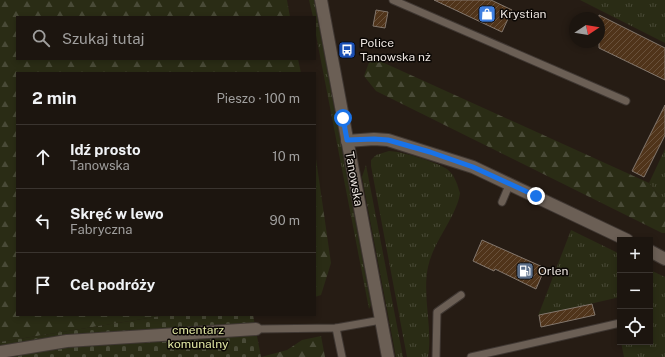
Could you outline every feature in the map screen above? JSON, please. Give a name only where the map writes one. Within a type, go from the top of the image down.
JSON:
[{"type":"street","name":"Tanowska","points":[[324,0],[347,140],[388,357]]},
{"type":"street","points":[[347,140],[388,140],[473,167],[510,183],[621,237]]},
{"type":"street","points":[[653,253],[665,259]]},
{"type":"street","points":[[0,352],[67,341],[256,329]]},
{"type":"lane","points":[[393,0],[626,101]]},
{"type":"lane","points":[[502,202],[510,183]]},
{"type":"lane","points":[[436,357],[437,312],[460,295]]},
{"type":"lane","points":[[256,329],[336,328],[381,320]]},
{"type":"lane","points":[[471,357],[617,324]]},
{"type":"lane","points":[[336,328],[342,357]]},
{"type":"green space","points":[[0,0],[287,0],[290,16],[16,16],[16,60],[298,60],[301,72],[16,72],[16,316],[161,316],[0,342]]},
{"type":"green space","points":[[309,0],[314,0],[371,305],[369,309],[316,35],[316,16],[313,16]]},
{"type":"green space","points":[[580,0],[665,0],[665,43],[605,12]]},
{"type":"green space","points":[[371,57],[649,183],[665,203],[665,233],[662,233],[376,91],[364,76]]},
{"type":"green space","points":[[665,149],[665,203],[649,183]]},
{"type":"green space","points":[[389,151],[418,157],[442,166],[450,171],[454,177],[460,193],[458,202],[435,248],[428,267],[426,290],[429,335],[428,357],[407,357],[371,166],[371,160],[376,155]]},
{"type":"green space","points":[[316,159],[331,263],[321,295],[316,297]]},
{"type":"green space","points":[[366,165],[403,357],[396,357],[362,177]]},
{"type":"green space","points":[[571,230],[617,253],[617,298],[538,316]]},
{"type":"green space","points":[[653,271],[665,277],[665,357],[624,357],[622,345],[653,345]]},
{"type":"green space","name":"cmentarz komunalny","points":[[161,316],[253,316],[261,357],[0,357],[0,342]]},
{"type":"green space","points":[[321,336],[325,357],[261,357],[287,350],[302,340]]},
{"type":"building","name":"Krystian","points":[[434,0],[491,0],[512,10],[502,32]]},
{"type":"building","points":[[376,10],[388,12],[385,28],[373,26]]},
{"type":"building","points":[[605,18],[665,48],[665,80],[599,48],[605,48]]},
{"type":"building","points":[[665,105],[665,135],[644,177],[632,171]]},
{"type":"building","points":[[482,240],[545,268],[536,289],[495,269],[494,271],[473,261]]},
{"type":"building","points":[[592,304],[595,315],[541,327],[539,315]]},
{"type":"place","name":"Krystian","points":[[487,14]]},
{"type":"place","name":"Police Tanowska nż","points":[[347,50]]},
{"type":"place","name":"Orlen","points":[[525,271]]},
{"type":"route","points":[[343,118],[347,140],[388,140],[430,152],[473,167],[536,196]]}]
